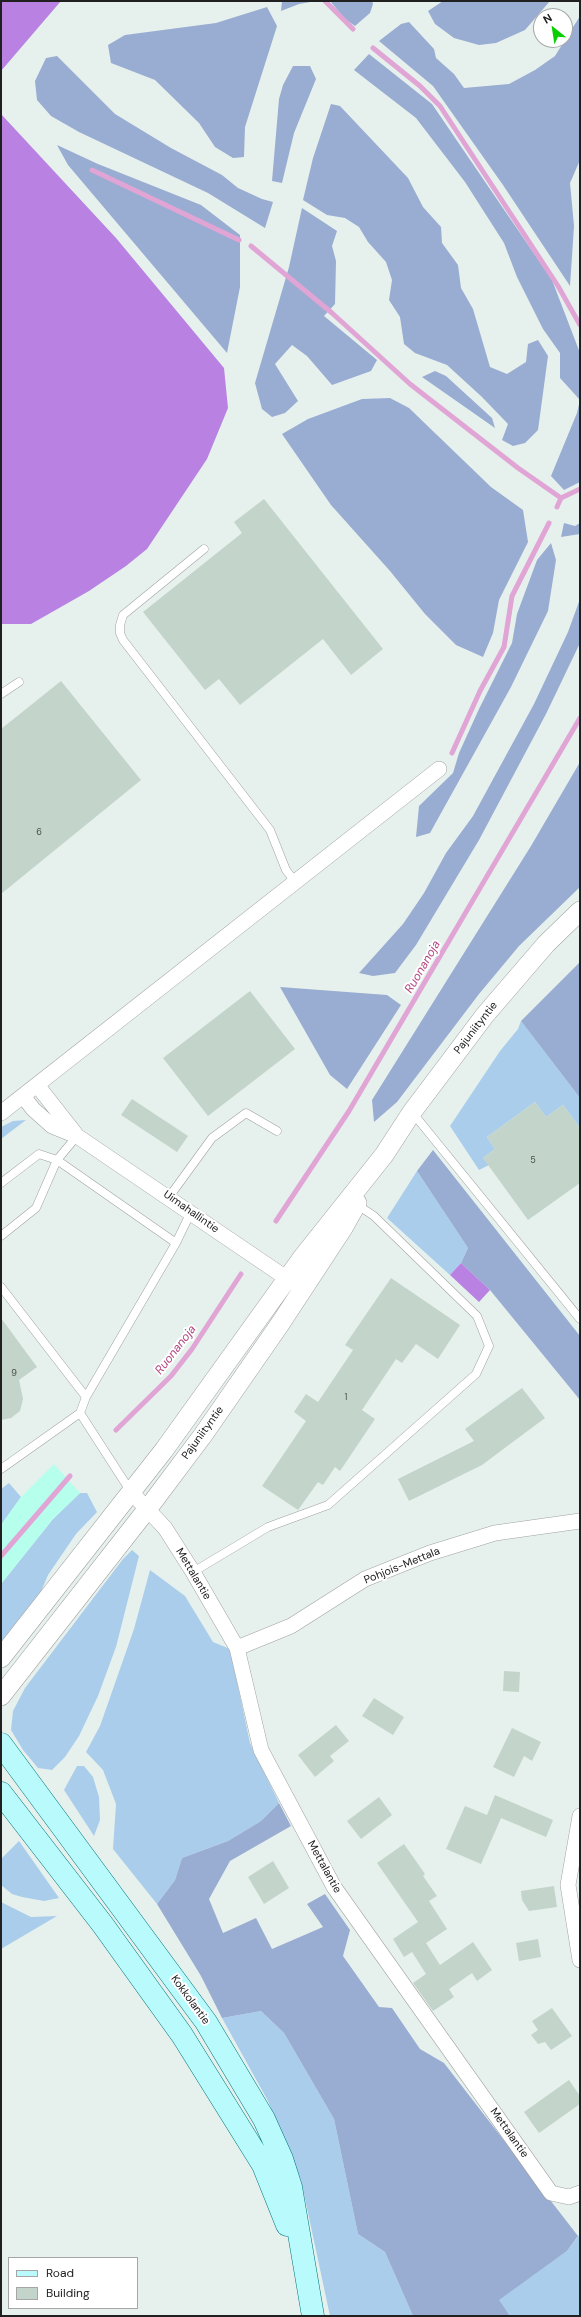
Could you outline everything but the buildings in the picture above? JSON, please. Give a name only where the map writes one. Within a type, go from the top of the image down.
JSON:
[{"type":"main road","name":"Kokkolantie","points":[[1,1744],[206,2022],[264,2119],[282,2159],[291,2187],[313,2316]]},
{"type":"main road","name":"Kokkolantie","points":[[1,1793],[103,1925],[178,2028],[236,2120],[263,2165],[280,2205],[308,2291]]},
{"type":"street","points":[[1,1113],[296,883],[439,769]]},
{"type":"street","name":"Pajuniityntie","points":[[1,1696],[147,1510],[203,1435],[303,1289],[352,1202],[412,1112],[510,985],[546,944],[580,910]]},
{"type":"street","name":"Uimahallintie","points":[[38,1085],[77,1136]]},
{"type":"street","name":"Uimahallintie","points":[[23,1096],[33,1109],[52,1126],[77,1136],[303,1289]]},
{"type":"street","name":"Pajuniityntie","points":[[1,1658],[164,1450],[287,1279],[352,1202]]},
{"type":"street","name":"Mettalantie","points":[[131,1492],[165,1528],[193,1572],[237,1648],[261,1750],[334,1888],[551,2193],[568,2196],[580,2193]]},
{"type":"street","name":"Pohjois-Mettala","points":[[237,1648],[291,1626],[365,1579],[430,1553],[495,1533],[580,1521]]},
{"type":"street","points":[[580,1816],[568,1885],[580,1960]]},
{"type":"lane","points":[[204,549],[123,616],[120,625],[120,633],[123,640],[270,830],[286,870],[296,883]]},
{"type":"lane","points":[[1,694],[18,682]]},
{"type":"lane","points":[[412,1112],[580,1319]]},
{"type":"lane","points":[[169,1197],[212,1138],[246,1113],[277,1131]]},
{"type":"lane","points":[[1,1236],[36,1208],[57,1160],[77,1136]]},
{"type":"lane","points":[[1,1183],[38,1154],[57,1160],[176,1243]]},
{"type":"lane","points":[[193,1572],[268,1527],[328,1505],[476,1374],[489,1346],[477,1316],[374,1216],[352,1202]]},
{"type":"lane","points":[[1,1469],[80,1413],[86,1397],[176,1243],[191,1212]]},
{"type":"lane","points":[[1,1287],[86,1397]]},
{"type":"lane","points":[[80,1413],[131,1492]]},
{"type":"shaded area","points":[[1,1],[61,1],[1,71]]},
{"type":"shaded area","points":[[282,1],[316,1],[299,4],[281,11]]},
{"type":"shaded area","points":[[330,1],[372,1],[373,4],[370,13],[355,26],[345,19]]},
{"type":"shaded area","points":[[443,1],[550,1],[544,8],[533,8],[533,21],[525,30],[496,43],[479,45],[454,38],[435,24],[428,11]]},
{"type":"shaded area","points":[[267,7],[277,26],[245,127],[244,157],[233,158],[215,147],[199,123],[155,80],[111,63],[108,45],[125,35],[216,23]]},
{"type":"shaded area","points":[[580,16],[580,160],[570,183],[574,226],[570,286],[503,185],[433,86],[379,41],[401,24],[409,22],[434,49],[436,58],[454,74],[464,88],[509,84],[535,70],[555,56],[560,48],[573,48],[573,27]]},
{"type":"shaded area","points":[[369,54],[432,104],[552,280],[580,353],[580,400],[560,378],[560,353],[543,329],[517,277],[504,243],[465,182],[416,118],[354,70]]},
{"type":"shaded area","points":[[57,56],[115,114],[171,148],[222,175],[238,188],[262,199],[273,202],[265,228],[208,193],[79,132],[51,116],[37,100],[35,81],[46,58]]},
{"type":"shaded area","points":[[293,66],[310,66],[316,79],[294,133],[282,183],[272,181],[279,99],[283,85]]},
{"type":"shaded area","points":[[331,104],[340,106],[408,178],[423,207],[441,227],[442,243],[458,265],[461,288],[473,309],[490,367],[507,374],[526,362],[528,344],[538,340],[548,356],[538,430],[525,443],[513,446],[502,440],[508,424],[482,397],[447,365],[415,353],[404,344],[400,317],[389,300],[392,280],[386,262],[368,242],[359,227],[345,218],[327,215],[303,200],[313,158]]},
{"type":"shaded area","points":[[1,114],[116,238],[224,368],[228,408],[207,459],[147,549],[126,566],[89,591],[31,624],[1,624]]},
{"type":"shaded area","points":[[57,145],[98,164],[201,205],[240,235],[240,287],[227,353],[68,165]]},
{"type":"shaded area","points":[[302,208],[337,231],[332,246],[336,261],[335,304],[324,316],[377,360],[371,371],[332,385],[307,356],[292,345],[275,364],[298,401],[285,413],[272,417],[262,409],[255,383],[289,267]]},
{"type":"shaded area","points":[[435,371],[446,376],[492,418],[495,428],[422,377]]},
{"type":"shaded area","points":[[390,398],[409,408],[491,487],[523,510],[528,542],[499,600],[493,633],[483,657],[456,645],[425,614],[390,571],[331,505],[282,434],[308,419],[362,399]]},
{"type":"shaded area","points":[[580,400],[580,482],[564,490],[551,476],[577,413]]},
{"type":"shaded area","points":[[564,523],[575,526],[580,523],[580,534],[561,537]]},
{"type":"shaded area","points":[[551,543],[556,560],[548,611],[511,687],[430,833],[416,837],[419,806],[453,773],[459,753],[512,643],[517,614],[537,560]]},
{"type":"shaded area","points":[[580,599],[580,643],[546,714],[479,840],[416,945],[395,973],[373,976],[359,973],[403,924],[424,893],[446,853],[473,816],[534,704],[568,632]]},
{"type":"shaded area","points":[[580,762],[580,887],[519,946],[479,994],[397,1102],[374,1122],[372,1100],[531,846]]},
{"type":"shaded area","points":[[580,962],[580,1098],[521,1021]]},
{"type":"shaded area","points":[[280,987],[387,995],[401,1005],[347,1089],[330,1075]]},
{"type":"shaded area","points":[[521,1021],[580,1098],[580,1128],[563,1105],[546,1117],[535,1102],[487,1137],[495,1149],[483,1158],[489,1165],[479,1170],[450,1126],[500,1051],[518,1029]]},
{"type":"shaded area","points":[[26,1120],[1,1139],[1,1127],[13,1121]]},
{"type":"shaded area","points":[[433,1150],[580,1336],[580,1400],[490,1290],[461,1263],[468,1248],[417,1171]]},
{"type":"shaded area","points":[[417,1171],[468,1248],[461,1263],[450,1275],[387,1218]]},
{"type":"shaded area","points":[[461,1263],[490,1290],[479,1302],[450,1275]]},
{"type":"shaded area","points":[[9,1483],[21,1497],[1,1525],[1,1489]]},
{"type":"shaded area","points":[[80,1493],[87,1493],[97,1512],[76,1534],[48,1575],[40,1594],[1,1647],[1,1584],[53,1519]]},
{"type":"shaded area","points":[[132,1550],[139,1556],[116,1647],[98,1696],[79,1736],[65,1757],[52,1770],[38,1768],[23,1750],[11,1730],[13,1711],[25,1688],[123,1559]]},
{"type":"shaded area","points":[[150,1570],[185,1596],[213,1642],[230,1649],[250,1743],[279,1803],[261,1821],[228,1841],[182,1858],[175,1880],[157,1904],[113,1849],[116,1804],[103,1770],[86,1752],[100,1726],[134,1629]]},
{"type":"shaded area","points":[[77,1766],[84,1766],[93,1777],[99,1797],[100,1820],[94,1836],[64,1790]]},
{"type":"shaded area","points":[[279,1803],[291,1826],[230,1861],[209,1899],[223,1933],[256,1918],[272,1949],[323,1927],[307,1904],[325,1894],[350,1930],[343,1956],[379,2007],[392,2008],[420,2049],[444,2063],[578,2236],[567,2251],[499,2300],[510,2316],[413,2316],[385,2252],[358,2234],[334,2119],[284,2033],[261,2011],[222,2018],[201,1976],[157,1904],[175,1880],[182,1858],[228,1841],[261,1821]]},
{"type":"shaded area","points":[[19,1841],[59,1898],[44,1901],[22,1897],[12,1894],[1,1885],[1,1859]]},
{"type":"shaded area","points":[[1,1902],[31,1917],[57,1916],[1,1949]]},
{"type":"shaded area","points":[[261,2011],[284,2033],[334,2119],[358,2234],[385,2252],[413,2316],[330,2316],[301,2180],[268,2101],[222,2018]]},
{"type":"shaded area","points":[[580,2234],[580,2312],[578,2316],[510,2316],[498,2300],[567,2251]]},
{"type":"sand","points":[[54,1464],[80,1493],[53,1519],[1,1584],[1,1525],[21,1497]]},
{"type":"waterway","points":[[325,1],[353,29]]},
{"type":"waterway","points":[[373,48],[420,86],[440,106],[558,286],[580,325]]},
{"type":"waterway","points":[[92,170],[239,240]]},
{"type":"waterway","points":[[251,246],[332,313],[410,384],[518,468],[561,498],[580,489]]},
{"type":"waterway","points":[[557,507],[561,498]]},
{"type":"waterway","points":[[452,753],[480,691],[504,647],[512,596],[549,523]]},
{"type":"waterway","name":"Ruonanoja","points":[[276,1221],[349,1111],[580,718]]},
{"type":"waterway","name":"Ruonanoja","points":[[116,1430],[171,1376],[192,1349],[241,1274]]},
{"type":"waterway","name":"Ruonanoja","points":[[1,1556],[70,1476]]}]
